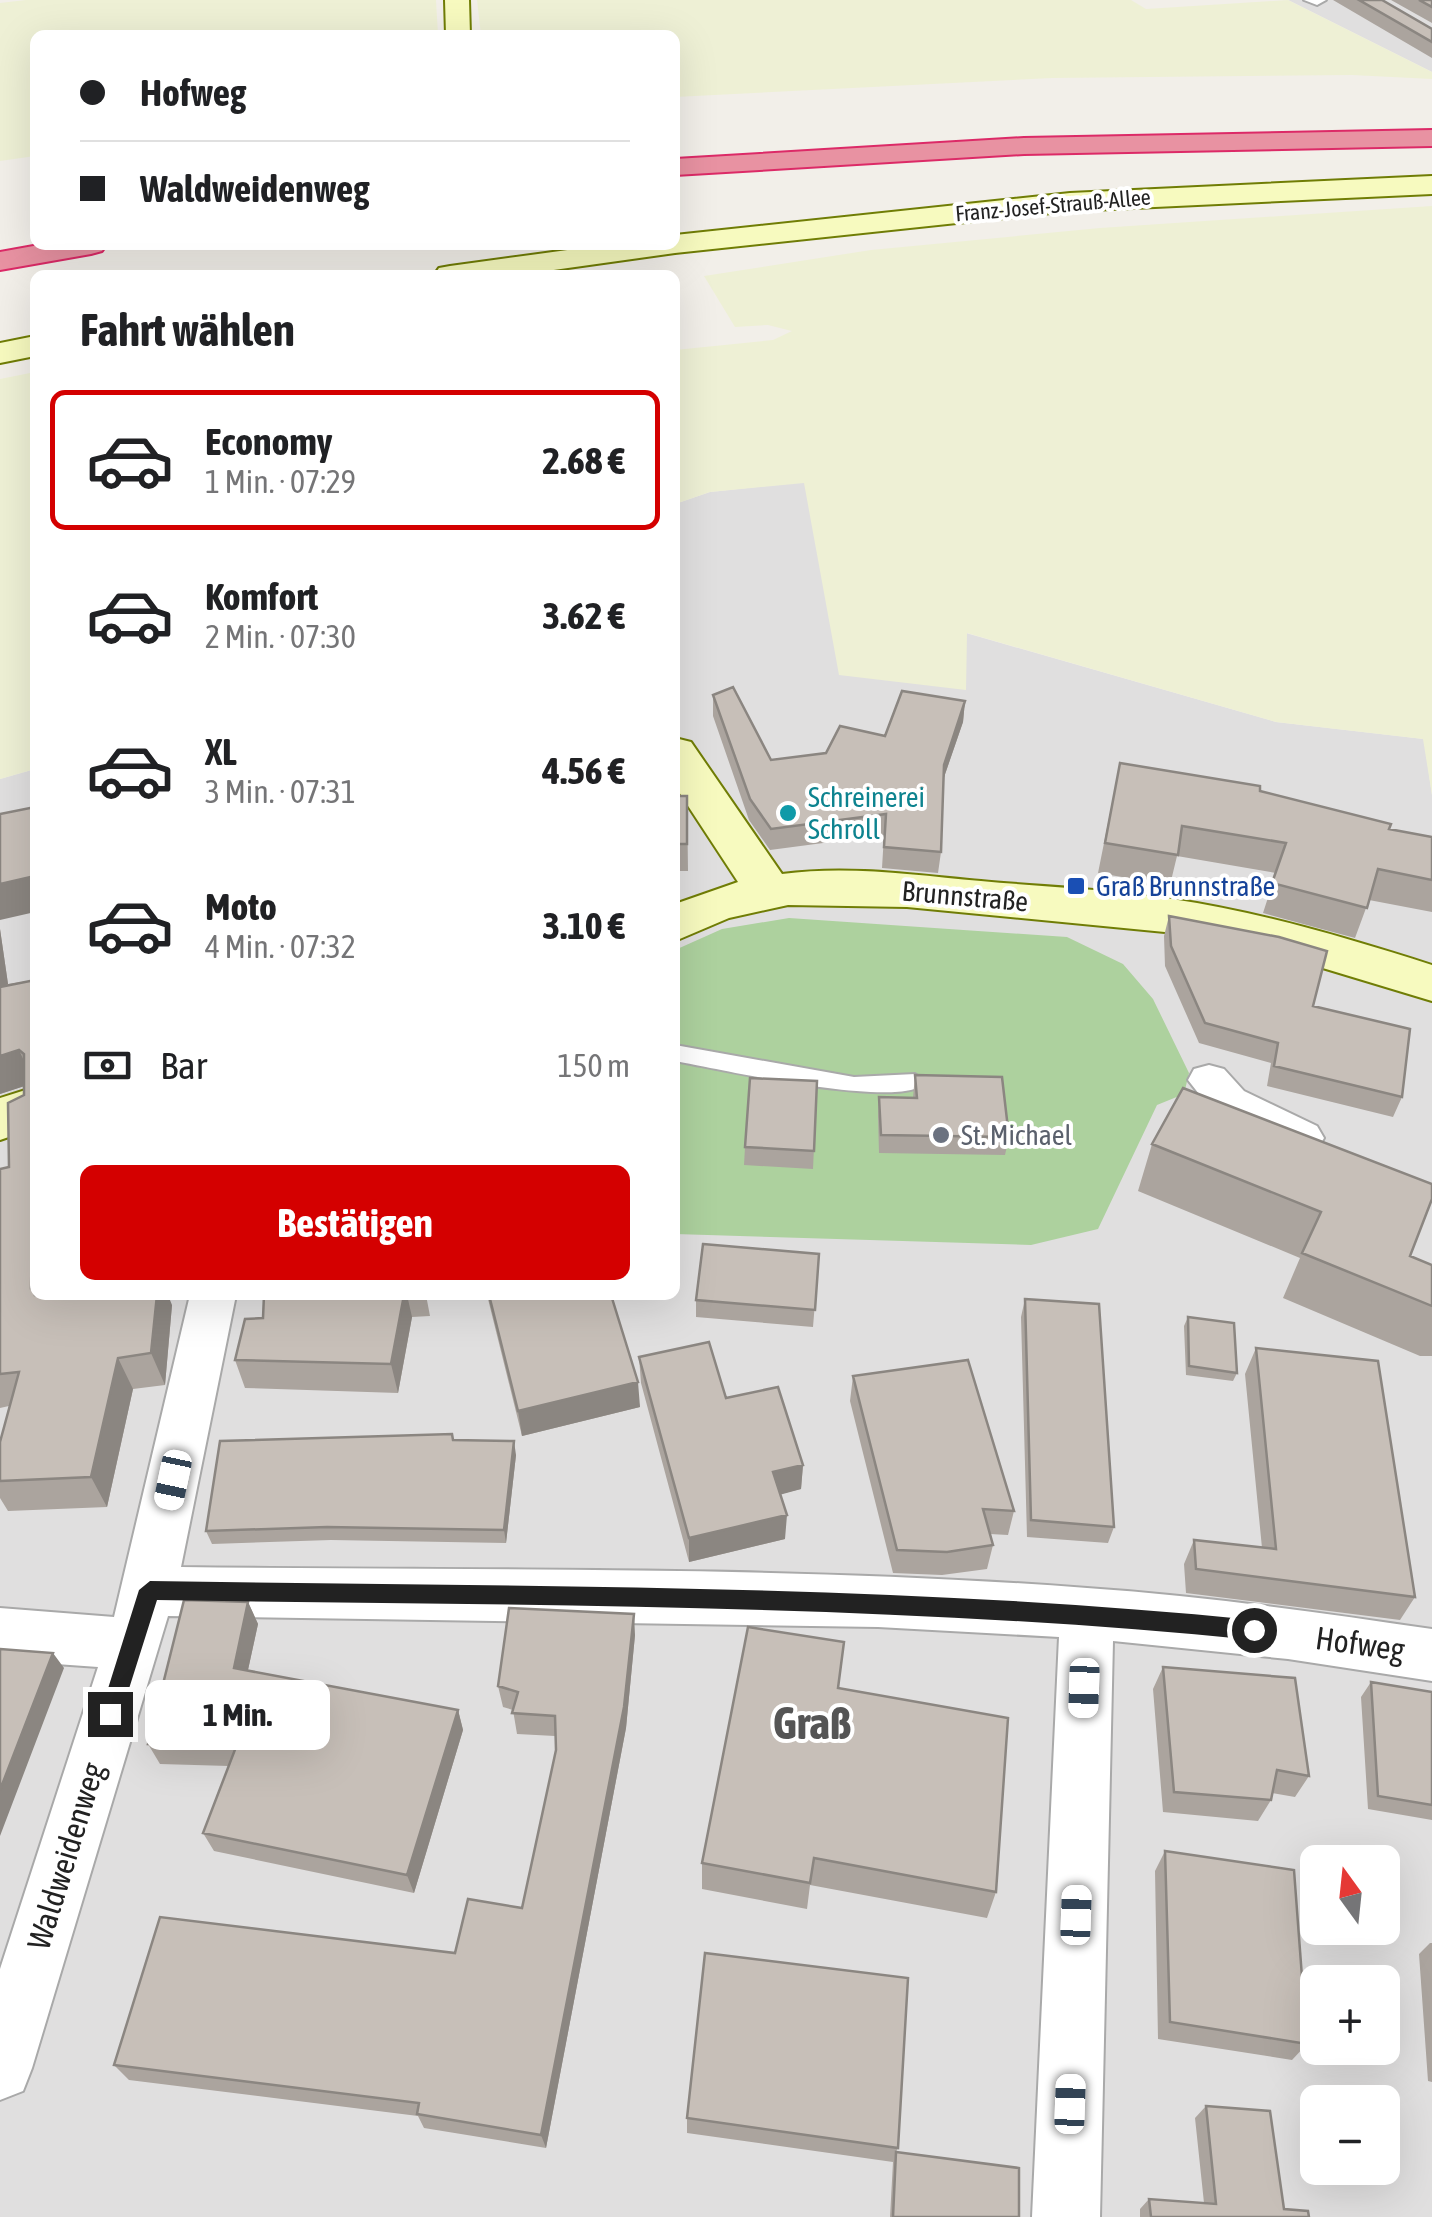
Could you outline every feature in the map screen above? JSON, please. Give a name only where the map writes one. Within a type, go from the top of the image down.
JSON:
[{"type":"highway","points":[[680,148],[1020,128],[1432,120]]},
{"type":"highway","points":[[680,168],[1024,146],[1432,138]]},
{"type":"highway","points":[[0,240],[30,234]]},
{"type":"highway","points":[[0,261],[63,250]]},
{"type":"street","points":[[458,0],[458,30]]},
{"type":"street","name":"Franz-Josef-Strauß-Allee","points":[[680,244],[1070,202],[1432,185]]},
{"type":"street","name":"Franz-Josef-Strauß-Allee","points":[[472,270],[506,262],[624,250]]},
{"type":"street","points":[[0,352],[30,347]]},
{"type":"street","points":[[680,759],[768,890]]},
{"type":"street","name":"Brunnstraße","points":[[680,921],[703,908],[768,890],[843,885],[1173,915],[1334,952],[1432,983]]},
{"type":"street","points":[[1208,1080],[1229,1102],[1265,1123],[1332,1150]]},
{"type":"street","points":[[0,1119],[30,1109]]},
{"type":"street","name":"Waldweidenweg","points":[[0,2068],[150,1590],[212,1300]]},
{"type":"street","name":"Hofweg","points":[[150,1590],[858,1602],[1086,1613],[1288,1633],[1432,1654]]},
{"type":"street","points":[[1066,2217],[1086,1613]]},
{"type":"street","points":[[0,1634],[132,1644]]},
{"type":"lane","points":[[680,1054],[854,1084],[915,1082]]},
{"type":"shaded area","points":[[1288,0],[1432,0],[1432,72]]},
{"type":"shaded area","name":"Graß","points":[[804,482],[966,689],[966,633],[1276,722],[1424,739],[1432,795],[1432,2217],[0,2217],[0,779],[30,770],[30,1300],[680,1300],[680,502],[710,492]]},
{"type":"green space","points":[[436,0],[438,30],[30,30],[30,157],[0,161],[0,3]]},
{"type":"green space","points":[[477,0],[1131,0],[1146,9],[1288,0],[1432,72],[1432,79],[1352,75],[1052,78],[680,97],[680,30],[480,30]]},
{"type":"green space","points":[[1432,206],[1432,795],[1423,739],[1276,722],[967,633],[966,690],[839,675],[804,483],[710,492],[680,502],[680,349],[773,340],[792,331],[768,325],[735,327],[704,276],[871,250],[1100,228]]},
{"type":"green space","points":[[30,373],[30,770],[0,779],[0,379]]},
{"type":"green space","points":[[789,918],[1067,937],[1123,964],[1153,999],[1189,1073],[1184,1094],[1157,1105],[1098,1229],[1031,1245],[680,1234],[680,948],[722,929]]},
{"type":"building","points":[[1359,0],[1382,0],[1432,29],[1432,42]]},
{"type":"building","points":[[733,687],[771,760],[826,753],[840,726],[885,736],[902,691],[965,701],[944,765],[941,852],[884,847],[886,814],[771,829],[750,799],[713,695]]},
{"type":"building","points":[[1120,763],[1260,786],[1260,791],[1391,824],[1389,829],[1432,837],[1432,880],[1378,869],[1367,908],[1272,883],[1286,843],[1182,826],[1178,855],[1105,843]]},
{"type":"building","points":[[680,796],[687,796],[687,844],[680,844]]},
{"type":"building","points":[[30,808],[30,877],[0,884],[0,814]]},
{"type":"building","points":[[1169,916],[1279,937],[1327,951],[1313,1006],[1410,1029],[1402,1097],[1274,1066],[1278,1043],[1205,1023],[1171,946]]},
{"type":"building","points":[[30,981],[30,1300],[156,1300],[151,1353],[118,1358],[91,1477],[0,1481],[0,1442],[19,1372],[0,1374],[0,1169],[9,1167],[8,1103],[24,1095],[24,1054],[19,1050],[0,1056],[0,987]]},
{"type":"building","name":"St. Michael","points":[[915,1075],[1002,1077],[1009,1137],[881,1135],[879,1097],[917,1098]]},
{"type":"building","points":[[750,1078],[817,1081],[814,1151],[745,1147]]},
{"type":"building","points":[[1183,1088],[1432,1184],[1432,1199],[1410,1256],[1432,1265],[1432,1306],[1302,1253],[1321,1212],[1152,1144]]},
{"type":"building","points":[[703,1244],[819,1254],[815,1310],[696,1300]]},
{"type":"building","points":[[1025,1299],[1099,1304],[1114,1527],[1031,1520]]},
{"type":"building","points":[[264,1300],[403,1300],[391,1364],[235,1360],[245,1319],[263,1318]]},
{"type":"building","points":[[490,1300],[613,1300],[638,1382],[518,1411]]},
{"type":"building","points":[[1188,1317],[1234,1323],[1237,1373],[1189,1366]]},
{"type":"building","points":[[709,1342],[726,1398],[778,1387],[803,1465],[773,1472],[787,1515],[689,1538],[639,1357]]},
{"type":"building","points":[[1256,1348],[1378,1361],[1415,1597],[1196,1569],[1194,1540],[1276,1549]]},
{"type":"building","points":[[968,1360],[1014,1511],[983,1509],[993,1545],[947,1552],[897,1550],[853,1376]]},
{"type":"building","points":[[452,1434],[453,1440],[514,1441],[504,1530],[327,1527],[206,1531],[220,1441]]},
{"type":"building","points":[[184,1600],[248,1602],[234,1668],[458,1710],[407,1875],[203,1833],[236,1747],[148,1744]]},
{"type":"building","points":[[509,1608],[634,1614],[624,1707],[541,2135],[417,2114],[419,2103],[114,2065],[160,1917],[455,1953],[468,1899],[522,1908],[556,1750],[555,1716],[512,1713],[518,1692],[498,1686]]},
{"type":"building","points":[[748,1627],[844,1642],[838,1688],[1008,1718],[996,1892],[814,1858],[810,1883],[702,1863]]},
{"type":"building","points":[[0,1649],[53,1653],[0,1790]]},
{"type":"building","points":[[1163,1667],[1295,1678],[1309,1776],[1277,1770],[1271,1800],[1174,1792]]},
{"type":"building","points":[[1371,1682],[1432,1692],[1432,1805],[1378,1796]]},
{"type":"building","points":[[1165,1851],[1294,1870],[1301,1965],[1300,2043],[1170,2022]]},
{"type":"building","points":[[705,1953],[908,1978],[898,2148],[687,2118]]},
{"type":"building","points":[[1206,2106],[1270,2111],[1284,2209],[1308,2211],[1309,2217],[1151,2217],[1149,2199],[1216,2204]]},
{"type":"building","points":[[896,2152],[1019,2168],[1019,2217],[893,2217]]},
{"type":"place","name":"Schreinerei Schroll","points":[[788,813]]},
{"type":"place","name":"Graß Brunnstraße","points":[[1076,886]]},
{"type":"place","name":"St. Michael","points":[[941,1135]]},
{"type":"district","name":"Graß","points":[[812,1723]]},
{"type":"route","points":[[110,1714],[150,1590],[878,1602],[1086,1613],[1254,1630]]}]
